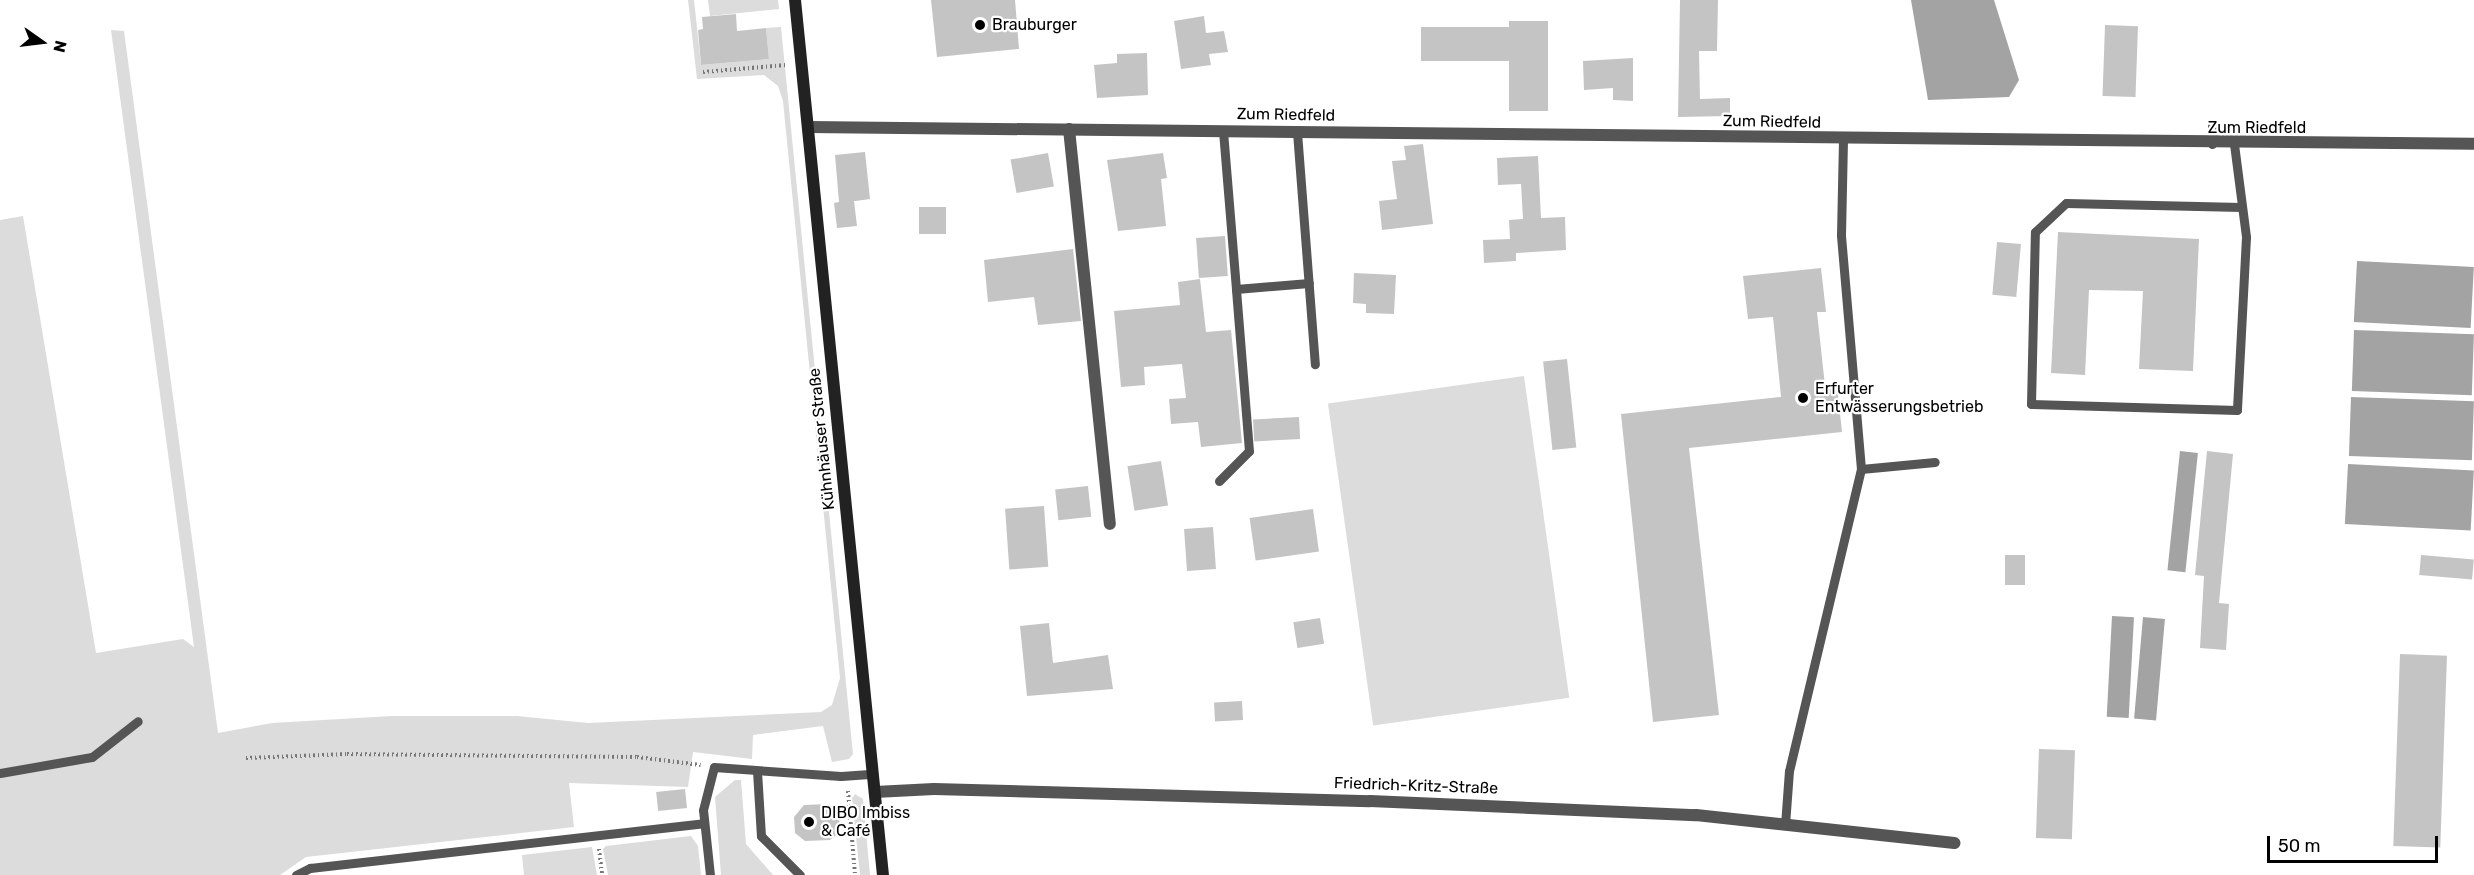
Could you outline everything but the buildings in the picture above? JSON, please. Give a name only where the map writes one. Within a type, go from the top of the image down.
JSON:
[{"type":"street","name":"Kühnhäuser Straße","points":[[795,0],[883,875]]},
{"type":"street","name":"Zum Riedfeld","points":[[808,127],[2212,144],[2474,144]]},
{"type":"street","points":[[1069,129],[1110,524]]},
{"type":"street","name":"Friedrich-Kritz-Straße","points":[[875,792],[934,789],[1370,801],[1696,815],[1954,843]]},
{"type":"lane","points":[[2212,126],[2212,144]]},
{"type":"lane","points":[[1219,481],[1249,451],[1223,131]]},
{"type":"lane","points":[[1298,132],[1315,364]]},
{"type":"lane","points":[[1785,825],[1789,771],[1860,470],[1841,235],[1843,139]]},
{"type":"lane","points":[[2234,144],[2246,237],[2237,410],[2031,404],[2036,232],[2066,203],[2241,207]]},
{"type":"lane","points":[[1236,289],[1309,283]]},
{"type":"lane","points":[[1860,470],[1935,462]]},
{"type":"lane","points":[[0,773],[92,757],[138,721]]},
{"type":"lane","points":[[710,875],[703,823],[704,803],[714,767],[846,776],[873,774]]},
{"type":"lane","points":[[757,771],[761,836],[800,875]]},
{"type":"lane","points":[[296,875],[310,868],[703,823]]},
{"type":"path","points":[[704,72],[802,63]]},
{"type":"path","points":[[246,758],[347,754],[637,757],[714,767]]},
{"type":"path","points":[[846,776],[855,875]]},
{"type":"path","points":[[602,867],[602,875]]},
{"type":"shaded area","points":[[688,0],[694,0],[701,65],[769,59],[766,28],[781,27],[853,754],[849,759],[832,762],[823,726],[753,735],[752,759],[693,752],[688,787],[569,783],[574,827],[306,857],[280,875],[0,875],[0,220],[23,216],[96,653],[183,639],[194,647],[111,30],[124,31],[218,733],[272,723],[392,716],[517,716],[588,723],[821,712],[832,705],[840,678],[783,101],[778,86],[764,75],[697,79]]},
{"type":"shaded area","points":[[708,0],[778,0],[779,9],[710,16]]},
{"type":"shaded area","points":[[1911,0],[1994,0],[2019,80],[2009,97],[1928,100]]},
{"type":"shaded area","points":[[2357,261],[2474,267],[2471,328],[2354,322]]},
{"type":"shaded area","points":[[2354,330],[2474,334],[2472,395],[2352,391]]},
{"type":"shaded area","points":[[1524,376],[1569,698],[1373,725],[1328,404]]},
{"type":"shaded area","points":[[2351,397],[2474,401],[2472,460],[2349,456]]},
{"type":"shaded area","points":[[2180,451],[2198,453],[2185,572],[2167,570]]},
{"type":"shaded area","points":[[2348,464],[2474,471],[2471,531],[2345,524]]},
{"type":"shaded area","points":[[2112,616],[2134,617],[2129,718],[2107,717]]},
{"type":"shaded area","points":[[2143,617],[2165,619],[2156,721],[2134,719]]},
{"type":"shaded area","points":[[735,780],[741,780],[746,844],[773,875],[721,875],[715,797]]},
{"type":"shaded area","points":[[855,794],[863,799],[870,875],[860,875],[852,798]]},
{"type":"shaded area","points":[[691,836],[698,846],[701,875],[608,875],[603,849],[606,846]]},
{"type":"shaded area","points":[[592,847],[597,875],[524,875],[522,855]]},
{"type":"place","name":"Brauburger","points":[[980,25]]},
{"type":"place","name":"Erfurter Entwässerungsbetrieb","points":[[1803,398]]},
{"type":"place","name":"DIBO Imbiss & Café","points":[[809,822]]}]
